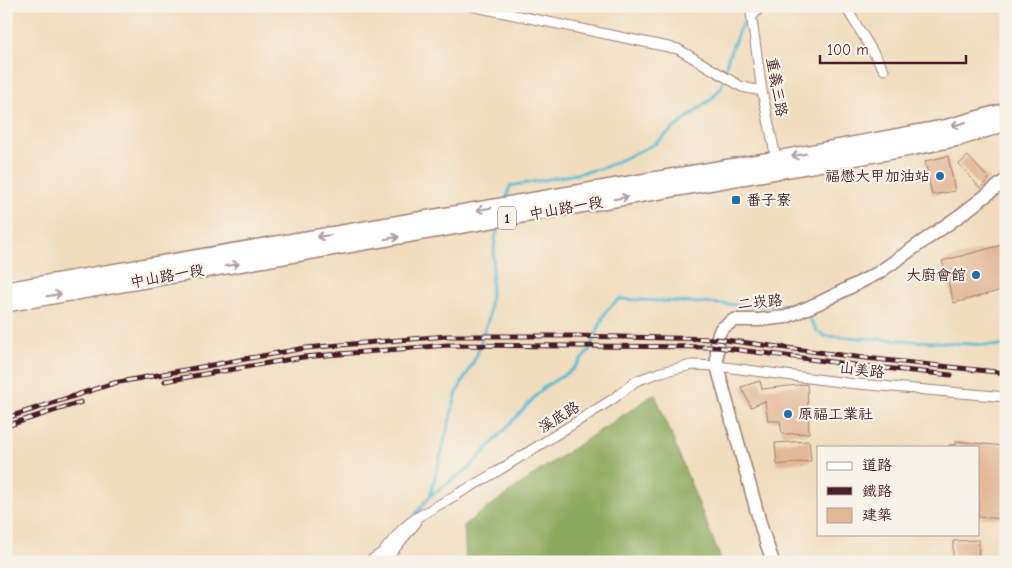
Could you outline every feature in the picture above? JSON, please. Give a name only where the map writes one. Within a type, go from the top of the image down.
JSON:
[{"type":"main road","name":"中山路一段","points":[[778,165],[948,127],[1006,111]]},
{"type":"main road","name":"中山路一段","points":[[6,290],[122,276],[778,165],[910,148],[959,138],[1006,124]]},
{"type":"main road","name":"中山路一段","points":[[6,304],[122,276]]},
{"type":"street","points":[[472,6],[495,9],[678,49],[742,87],[762,91]]},
{"type":"street","name":"重義三路","points":[[750,6],[762,91],[778,165]]},
{"type":"street","points":[[752,17],[761,6]]},
{"type":"street","points":[[845,6],[884,70]]},
{"type":"street","name":"二崁路","points":[[773,562],[754,502],[717,366],[717,338],[721,329],[734,320],[786,317],[822,302],[878,273],[962,214],[1006,180]]},
{"type":"street","name":"溪底路","points":[[368,562],[383,552],[403,528],[419,516],[498,472],[612,399],[636,381],[662,372],[692,365],[717,366]]},
{"type":"street","name":"山美路","points":[[717,366],[848,383],[1006,397]]},
{"type":"street","name":"溪底路","points":[[384,562],[419,516]]},
{"type":"green space","points":[[655,394],[722,562],[466,562],[464,525],[533,475]]},
{"type":"building","name":"福懋大甲加油站","points":[[948,156],[955,191],[932,195],[925,161]]},
{"type":"building","points":[[968,156],[989,179],[980,188],[959,164]]},
{"type":"building","name":"大廚會館","points":[[1002,245],[1006,259],[1006,289],[954,303],[942,261]]},
{"type":"building","name":"原福工業社","points":[[760,381],[762,389],[807,384],[809,433],[782,434],[780,421],[768,421],[765,401],[751,407],[741,387]]},
{"type":"building","points":[[1004,436],[1006,436],[1006,519],[980,517],[980,446],[949,445],[956,445],[956,441],[1003,446]]},
{"type":"building","points":[[809,441],[811,461],[777,465],[775,443]]},
{"type":"building","points":[[979,540],[978,562],[953,562],[953,541]]},
{"type":"building","points":[[988,557],[1006,557],[1006,562],[988,562]]},
{"type":"waterway","points":[[506,200],[510,186],[603,168],[653,145],[711,99],[721,88],[728,58],[740,28],[749,16]]},
{"type":"waterway","points":[[430,496],[457,392],[476,357],[489,317],[495,239],[500,223]]},
{"type":"waterway","points":[[416,514],[430,496],[469,468],[544,387],[572,370],[589,351],[606,311],[619,299],[761,306],[792,304],[798,308]]},
{"type":"waterway","points":[[806,313],[817,331],[825,336],[1006,346]]},
{"type":"railway","points":[[6,418],[114,383],[305,348],[447,336],[717,339],[856,357],[1006,373]]},
{"type":"railway","points":[[165,381],[303,357],[448,345],[717,347],[951,375]]},
{"type":"railway","points":[[6,426],[81,402]]},
{"type":"place","name":"福懋大甲加油站","points":[[940,176]]},
{"type":"place","name":"番子寮","points":[[736,200]]},
{"type":"place","name":"大廚會館","points":[[976,275]]},
{"type":"place","name":"原福工業社","points":[[788,414]]}]
